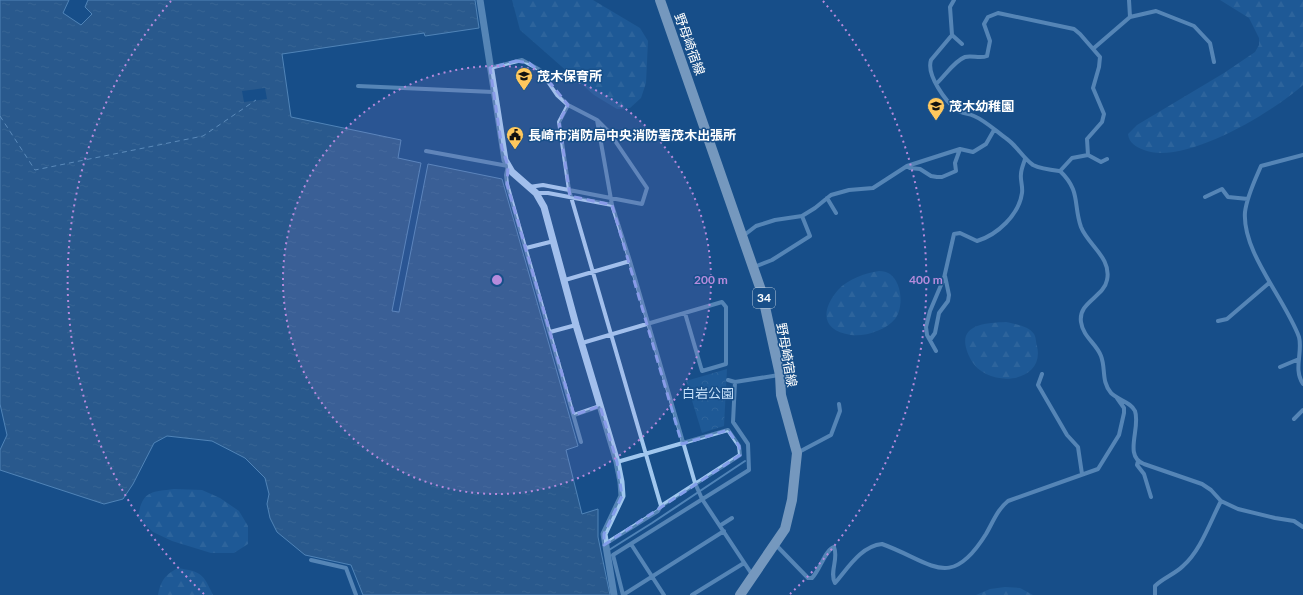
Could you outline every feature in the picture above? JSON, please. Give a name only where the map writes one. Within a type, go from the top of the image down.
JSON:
[{"type":"main road","name":"野母崎宿線","points":[[660,0],[762,293],[780,375],[783,402],[797,454],[788,521],[775,544],[740,595]]},
{"type":"street","points":[[480,0],[502,148],[508,166],[512,172],[536,193],[544,207],[576,325],[617,462],[622,496],[604,534],[604,545],[614,595]]},
{"type":"street","points":[[954,0],[950,7],[952,36],[931,60],[930,68],[936,84],[957,110],[974,116],[994,130],[1009,141],[1025,159],[1034,165],[1060,171],[1075,193],[1083,230],[1107,266],[1108,276],[1106,284],[1084,308],[1081,321],[1086,336],[1101,356],[1104,380],[1112,393],[1125,401],[1135,412],[1137,424],[1133,453],[1138,461],[1137,465],[1144,474],[1151,497]]},
{"type":"street","points":[[1129,0],[1130,17]]},
{"type":"street","points":[[1094,48],[1130,17],[1156,11],[1194,26],[1210,43],[1214,62]]},
{"type":"street","points":[[936,84],[960,60],[970,56],[983,58],[987,56],[990,41],[984,24],[988,17],[998,14],[1074,29],[1094,48],[1100,59],[1093,88],[1104,114],[1102,122],[1087,139],[1088,155]]},
{"type":"street","points":[[952,36],[962,44]]},
{"type":"street","points":[[490,68],[522,60],[529,63],[543,74],[557,94],[568,105],[597,120],[609,132],[647,188],[642,204],[543,184],[529,187]]},
{"type":"street","points":[[358,86],[493,92]]},
{"type":"street","points":[[568,105],[559,122],[569,190],[594,271],[661,506]]},
{"type":"street","points":[[597,120],[610,198],[630,261],[682,444],[695,484],[753,576]]},
{"type":"street","points":[[743,236],[756,226],[775,220],[802,216],[816,208],[827,198],[849,190],[873,188],[907,166],[960,149],[973,152],[986,144],[994,130]]},
{"type":"street","points":[[907,166],[910,168],[920,169],[930,176],[942,177],[956,171],[955,163],[960,149]]},
{"type":"street","points":[[426,151],[508,166]]},
{"type":"street","points":[[1060,171],[1072,158],[1088,155],[1101,162],[1107,159]]},
{"type":"street","points":[[1303,155],[1261,166],[1248,199],[1245,212],[1246,226],[1252,246],[1270,283],[1295,326],[1301,344],[1299,369],[1303,384]]},
{"type":"street","points":[[936,351],[930,340],[926,327],[930,311],[944,275],[954,234],[960,233],[977,241],[986,238],[1004,225],[1015,211],[1022,195],[1021,174],[1025,159]]},
{"type":"street","points":[[508,166],[506,175],[507,184],[581,442]]},
{"type":"street","points":[[1205,197],[1222,189],[1228,197],[1248,199]]},
{"type":"street","points":[[536,193],[548,193],[612,205]]},
{"type":"street","points":[[827,198],[836,213]]},
{"type":"street","points":[[754,267],[772,260],[810,236],[802,216]]},
{"type":"street","points":[[526,248],[554,241]]},
{"type":"street","points":[[565,280],[630,261]]},
{"type":"street","points":[[930,340],[935,333],[939,313],[948,300],[949,295],[944,275]]},
{"type":"street","points":[[1218,321],[1227,319],[1270,283]]},
{"type":"street","points":[[582,343],[648,322],[722,302],[726,307],[726,364],[702,371],[685,313]]},
{"type":"street","points":[[550,332],[576,325]]},
{"type":"street","points":[[1280,367],[1299,359]]},
{"type":"street","points":[[1042,374],[1038,385],[1067,435],[1078,447],[1082,474]]},
{"type":"street","points":[[724,531],[623,595],[613,555],[702,497],[749,470],[748,444],[733,422],[731,381],[780,375]]},
{"type":"street","points":[[775,544],[808,578],[812,578],[820,569],[826,553],[834,547],[835,564],[833,574],[836,583],[860,554],[874,545],[882,544],[938,567],[956,567],[964,563],[976,550],[994,521],[999,508],[1008,501],[1098,469],[1119,435],[1124,408],[1117,397]]},
{"type":"street","points":[[797,454],[831,435],[840,411],[839,404]]},
{"type":"street","points":[[574,415],[600,406]]},
{"type":"street","points":[[1294,420],[1303,410]]},
{"type":"street","points":[[604,545],[658,511],[661,506],[740,455],[739,446],[728,430],[617,462]]},
{"type":"street","points":[[1138,461],[1202,484],[1211,490],[1221,501],[1250,512],[1294,521],[1303,527]]},
{"type":"street","points":[[1154,595],[1155,586],[1161,580],[1183,567],[1194,553],[1221,501]]},
{"type":"street","points":[[721,526],[732,518]]},
{"type":"street","points":[[631,544],[664,595]]},
{"type":"street","points":[[311,560],[346,568],[356,595]]},
{"type":"street","points":[[692,595],[744,563]]},
{"type":"highlighted area","points":[[516,61],[529,63],[543,74],[568,105],[559,122],[570,196],[612,205],[682,444],[728,430],[739,446],[740,455],[604,545],[604,534],[622,496],[617,462],[600,406],[574,415],[507,184],[508,166],[502,148],[490,68]]},
{"type":"green space","points":[[512,0],[593,0],[640,28],[648,41],[646,83],[641,98],[630,108],[617,109],[594,95],[520,30]]},
{"type":"green space","points":[[1220,0],[1303,0],[1303,85],[1271,109],[1250,122],[1204,144],[1182,150],[1161,153],[1138,148],[1131,142],[1128,134],[1137,125],[1224,73],[1255,52],[1259,45],[1259,38],[1249,18]]},
{"type":"green space","points":[[879,271],[890,274],[897,283],[899,289],[901,302],[895,319],[875,332],[863,335],[841,333],[829,325],[827,319],[828,305],[838,290],[857,277]]},
{"type":"green space","points":[[1006,322],[1022,326],[1032,331],[1035,335],[1037,346],[1037,359],[1033,368],[1024,375],[1013,378],[1001,378],[989,375],[979,369],[971,360],[966,349],[965,340],[967,333],[972,329],[979,325]]},
{"type":"green space","name":"白岩公園","points":[[727,369],[724,426],[702,433],[686,381]]},
{"type":"green space","points":[[174,489],[202,490],[220,498],[239,511],[248,526],[248,544],[234,553],[211,553],[172,541],[153,532],[138,518],[142,502],[148,494]]},
{"type":"green space","points":[[178,568],[197,572],[207,582],[213,595],[158,595],[164,578]]},
{"type":"green space","points":[[1005,587],[1020,588],[1033,595],[976,595],[990,589]]},
{"type":"water","points":[[0,0],[69,0],[63,13],[81,25],[92,14],[85,7],[88,0],[475,0],[479,28],[425,36],[424,33],[282,54],[291,117],[401,140],[398,158],[421,163],[392,311],[399,312],[428,164],[502,179],[578,446],[566,450],[582,514],[598,509],[598,537],[610,595],[363,595],[351,565],[305,555],[277,532],[270,518],[267,504],[269,494],[265,478],[245,458],[212,441],[167,436],[154,443],[133,484],[123,499],[104,504],[0,470],[0,450],[7,435],[0,404]]},
{"type":"pier","points":[[265,88],[267,99],[244,102],[242,91]]},
{"type":"waterway","points":[[609,550],[745,461]]},
{"type":"ferry route","points":[[0,116],[35,170],[203,136],[256,100]]},
{"type":"place","name":"茂木保育所","points":[[524,91]]},
{"type":"place","name":"茂木幼稚園","points":[[936,121]]},
{"type":"place","name":"長崎市消防局中央消防署茂木出張所","points":[[515,150]]}]
